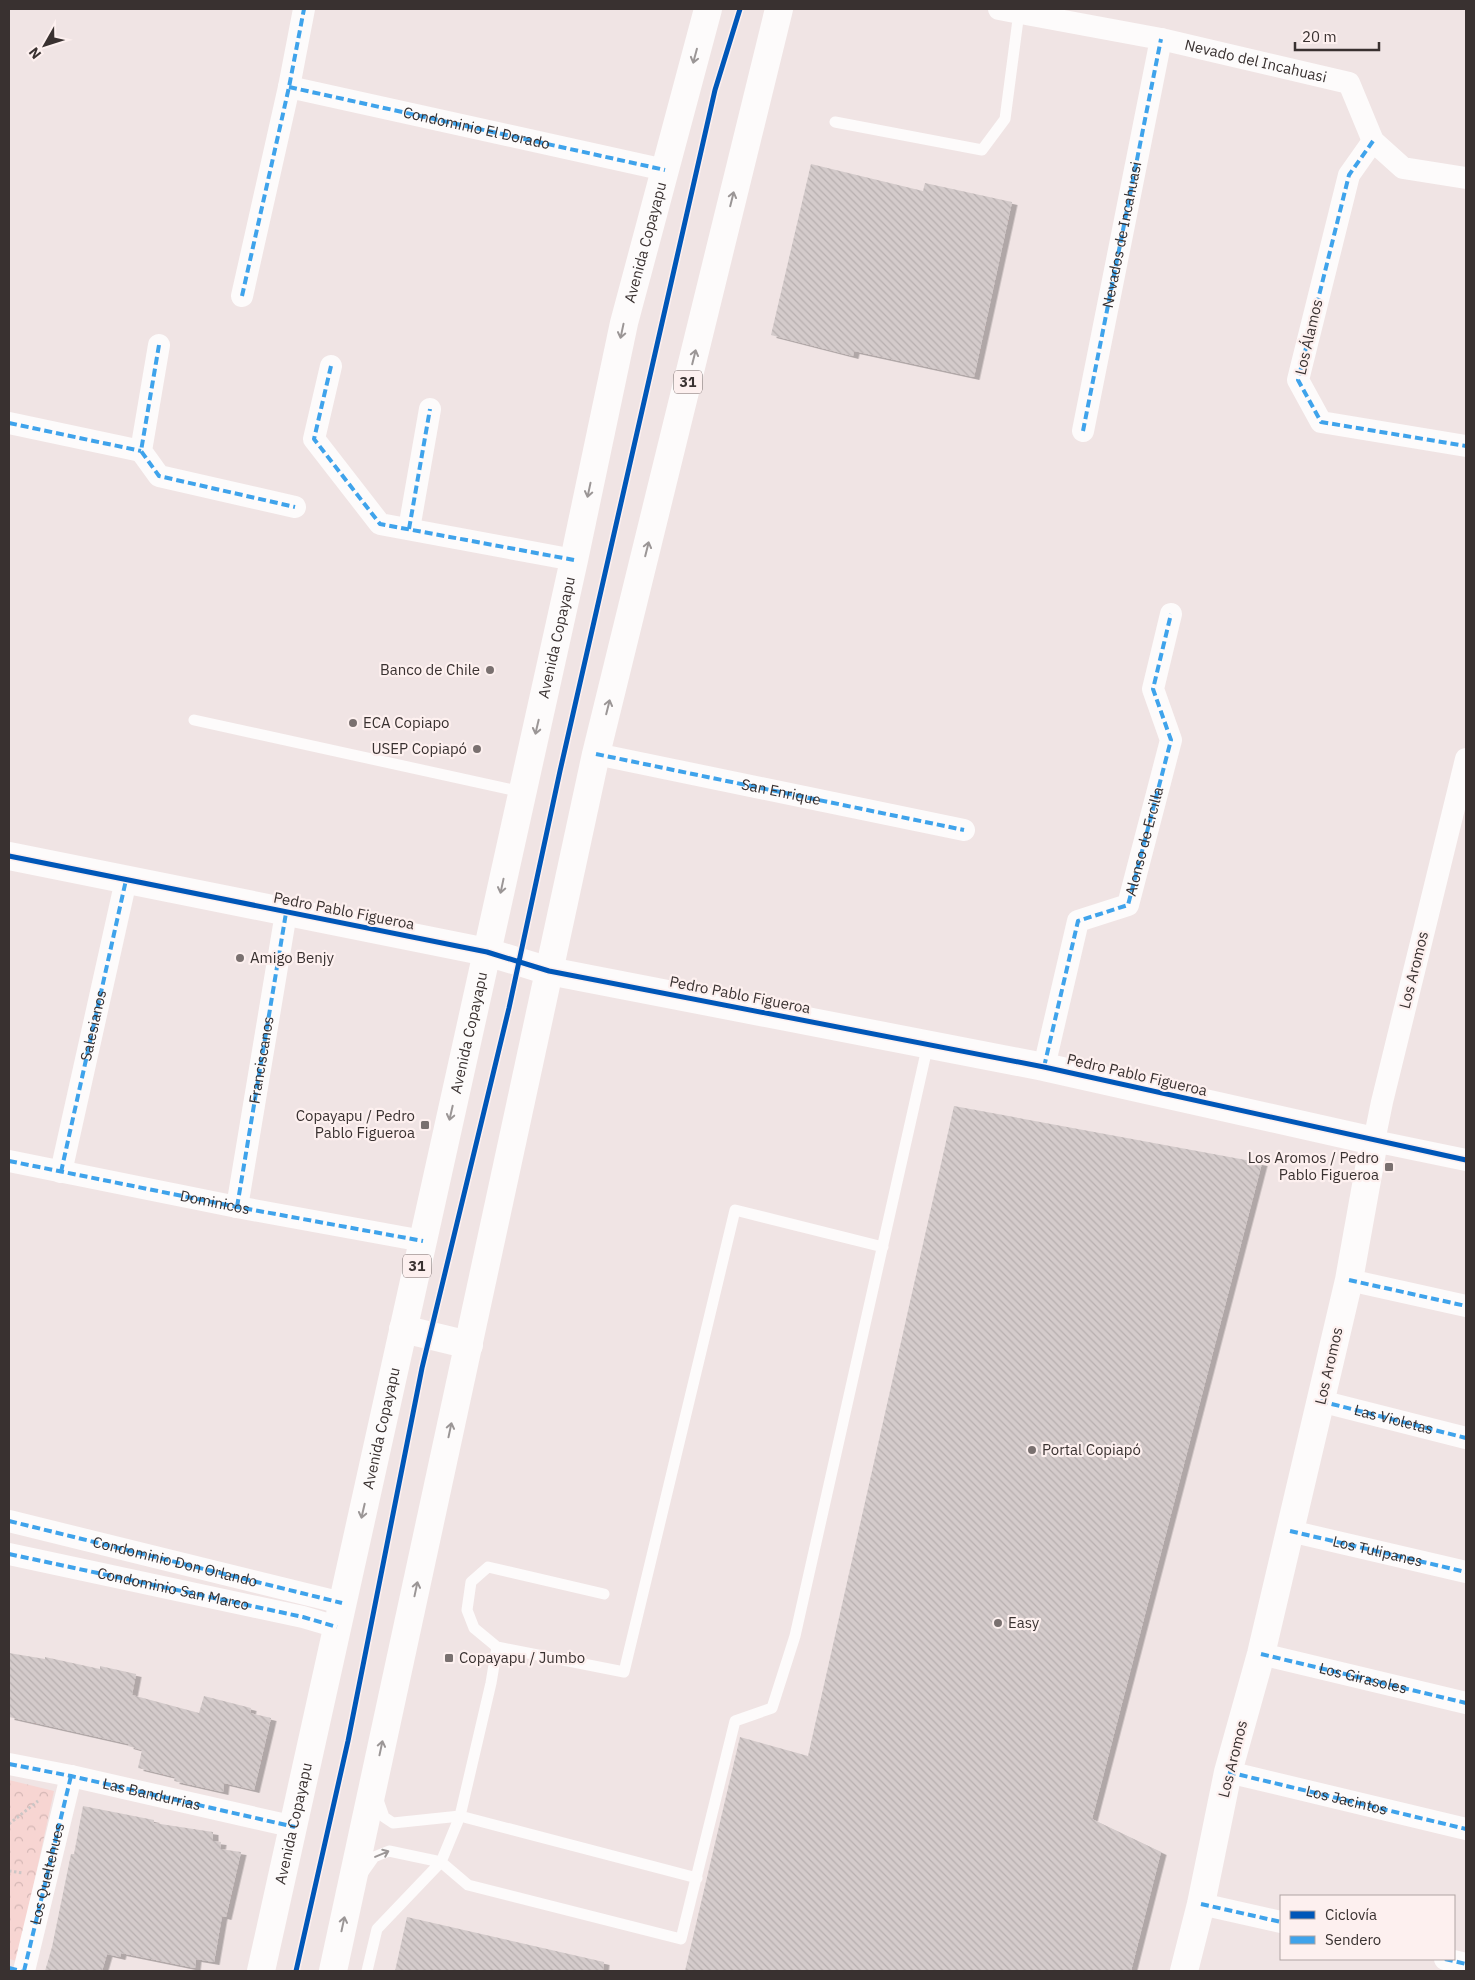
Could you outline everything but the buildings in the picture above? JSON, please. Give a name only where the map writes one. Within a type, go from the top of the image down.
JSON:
[{"type":"main road","name":"Avenida Copayapu","points":[[262,1971],[574,560],[624,323],[708,9]]},
{"type":"main road","name":"31","points":[[333,1971],[596,754],[779,9]]},
{"type":"main road","name":"Pedro Pablo Figueroa","points":[[9,856],[487,952],[549,971],[1044,1067],[1374,1141]]},
{"type":"main road","name":"Los Aromos","points":[[1184,1971],[1201,1904],[1228,1772],[1260,1654],[1349,1280],[1374,1141]]},
{"type":"main road","points":[[403,1329],[468,1345]]},
{"type":"street","points":[[242,296],[289,86],[304,9]]},
{"type":"street","name":"Nevado del Incahuasi","points":[[1024,11],[1161,39],[1349,83],[1373,141],[1404,168],[1466,178]]},
{"type":"street","name":"Nevados de Incahuasi","points":[[1083,431],[1161,39]]},
{"type":"street","name":"Condominio El Dorado","points":[[289,86],[665,170]]},
{"type":"street","name":"Los Álamos","points":[[1373,141],[1349,175],[1298,380],[1321,422],[1466,446]]},
{"type":"street","points":[[141,451],[159,345]]},
{"type":"street","points":[[331,366],[314,439],[380,524],[574,560]]},
{"type":"street","points":[[410,529],[430,409]]},
{"type":"street","points":[[9,423],[141,451],[159,476],[295,507]]},
{"type":"street","name":"Alonso de Ercilla","points":[[1044,1067],[1078,921],[1128,905],[1171,740],[1153,689],[1171,614]]},
{"type":"street","name":"San Enrique","points":[[596,754],[964,830]]},
{"type":"street","name":"Los Aromos","points":[[1374,1141],[1466,758]]},
{"type":"street","name":"Salesianos","points":[[61,1172],[126,880]]},
{"type":"street","name":"Franciscanos","points":[[237,1207],[286,913]]},
{"type":"street","name":"Pedro Pablo Figueroa","points":[[1374,1141],[1466,1160]]},
{"type":"street","name":"Dominicos","points":[[9,1161],[237,1207],[423,1241]]},
{"type":"street","points":[[1349,1280],[1466,1306]]},
{"type":"street","name":"Las Violetas","points":[[1320,1402],[1466,1438]]},
{"type":"street","name":"Condominio Don Orlando","points":[[9,1521],[340,1615]]},
{"type":"street","name":"Los Tulipanes","points":[[1290,1531],[1466,1572]]},
{"type":"street","name":"Condominio San Marco","points":[[9,1554],[293,1615],[340,1615]]},
{"type":"street","name":"Los Girasoles","points":[[1260,1654],[1466,1703]]},
{"type":"street","name":"Las Bandurrias","points":[[9,1764],[71,1776],[295,1827]]},
{"type":"street","name":"Los Jacintos","points":[[1228,1772],[1466,1828]]},
{"type":"street","name":"Los Queltehues","points":[[9,1968],[23,1971],[71,1776]]},
{"type":"street","points":[[1201,1904],[1280,1922]]},
{"type":"street","points":[[1449,1960],[1466,1964]]},
{"type":"lane","points":[[835,122],[982,150],[1005,119],[1024,11]]},
{"type":"lane","points":[[194,720],[522,792]]},
{"type":"lane","points":[[350,1890],[374,1857],[389,1851],[441,1862],[468,1885],[681,1939],[735,1721],[772,1708],[795,1636],[928,1044]]},
{"type":"lane","points":[[604,1594],[488,1567],[471,1582],[467,1610],[474,1628],[497,1647],[624,1672],[735,1210],[882,1247]]},
{"type":"lane","points":[[367,1971],[377,1929],[441,1862],[460,1816],[497,1647]]},
{"type":"lane","points":[[373,1786],[384,1818],[393,1823],[460,1816],[697,1878]]},
{"type":"green space","points":[[9,1780],[54,1791],[17,1961],[9,1959]]},
{"type":"marked path","points":[[242,296],[289,87],[304,9]]},
{"type":"marked path","points":[[1083,431],[1161,39]]},
{"type":"marked path","points":[[289,87],[665,170]]},
{"type":"marked path","points":[[1373,141],[1349,175],[1298,380],[1321,422],[1466,446]]},
{"type":"marked path","points":[[159,345],[141,451],[159,476],[295,507]]},
{"type":"marked path","points":[[331,366],[314,439],[380,524],[574,560]]},
{"type":"marked path","points":[[409,529],[430,409]]},
{"type":"marked path","points":[[9,423],[141,451]]},
{"type":"marked path","points":[[1044,1067],[1078,921],[1128,905],[1171,740],[1153,689],[1171,614]]},
{"type":"marked path","points":[[596,754],[964,830]]},
{"type":"marked path","points":[[61,1172],[126,880]]},
{"type":"marked path","points":[[237,1207],[286,913]]},
{"type":"marked path","points":[[9,1161],[237,1207],[423,1241]]},
{"type":"marked path","points":[[1349,1280],[1466,1306]]},
{"type":"marked path","points":[[1320,1401],[1466,1438]]},
{"type":"marked path","points":[[9,1521],[342,1603]]},
{"type":"marked path","points":[[1290,1531],[1466,1572]]},
{"type":"marked path","points":[[9,1554],[303,1617],[337,1627]]},
{"type":"marked path","points":[[1261,1654],[1466,1703]]},
{"type":"marked path","points":[[9,1764],[71,1776],[295,1827]]},
{"type":"marked path","points":[[1228,1772],[1466,1829]]},
{"type":"marked path","points":[[24,1971],[71,1776]]},
{"type":"marked path","points":[[1201,1904],[1280,1922]]},
{"type":"marked path","points":[[1449,1960],[1466,1964]]},
{"type":"marked path","points":[[9,1968],[21,1971]]},
{"type":"cycle path","points":[[296,1971],[348,1741],[422,1368],[509,1008],[560,771],[715,90],[740,9]]},
{"type":"cycle path","points":[[9,856],[487,952],[549,971],[1044,1067],[1466,1160]]},
{"type":"place","name":"Banco de Chile","points":[[490,670]]},
{"type":"place","name":"ECA Copiapo","points":[[353,723]]},
{"type":"place","name":"USEP Copiapó","points":[[477,749]]},
{"type":"place","name":"Amigo Benjy","points":[[240,958]]},
{"type":"place","name":"Copayapu / Pedro Pablo Figueroa","points":[[425,1125]]},
{"type":"place","name":"Los Aromos / Pedro Pablo Figueroa","points":[[1389,1167]]},
{"type":"place","name":"Portal Copiapó","points":[[1032,1450]]},
{"type":"place","name":"Easy","points":[[998,1623]]},
{"type":"place","name":"Copayapu / Jumbo","points":[[449,1658]]}]
